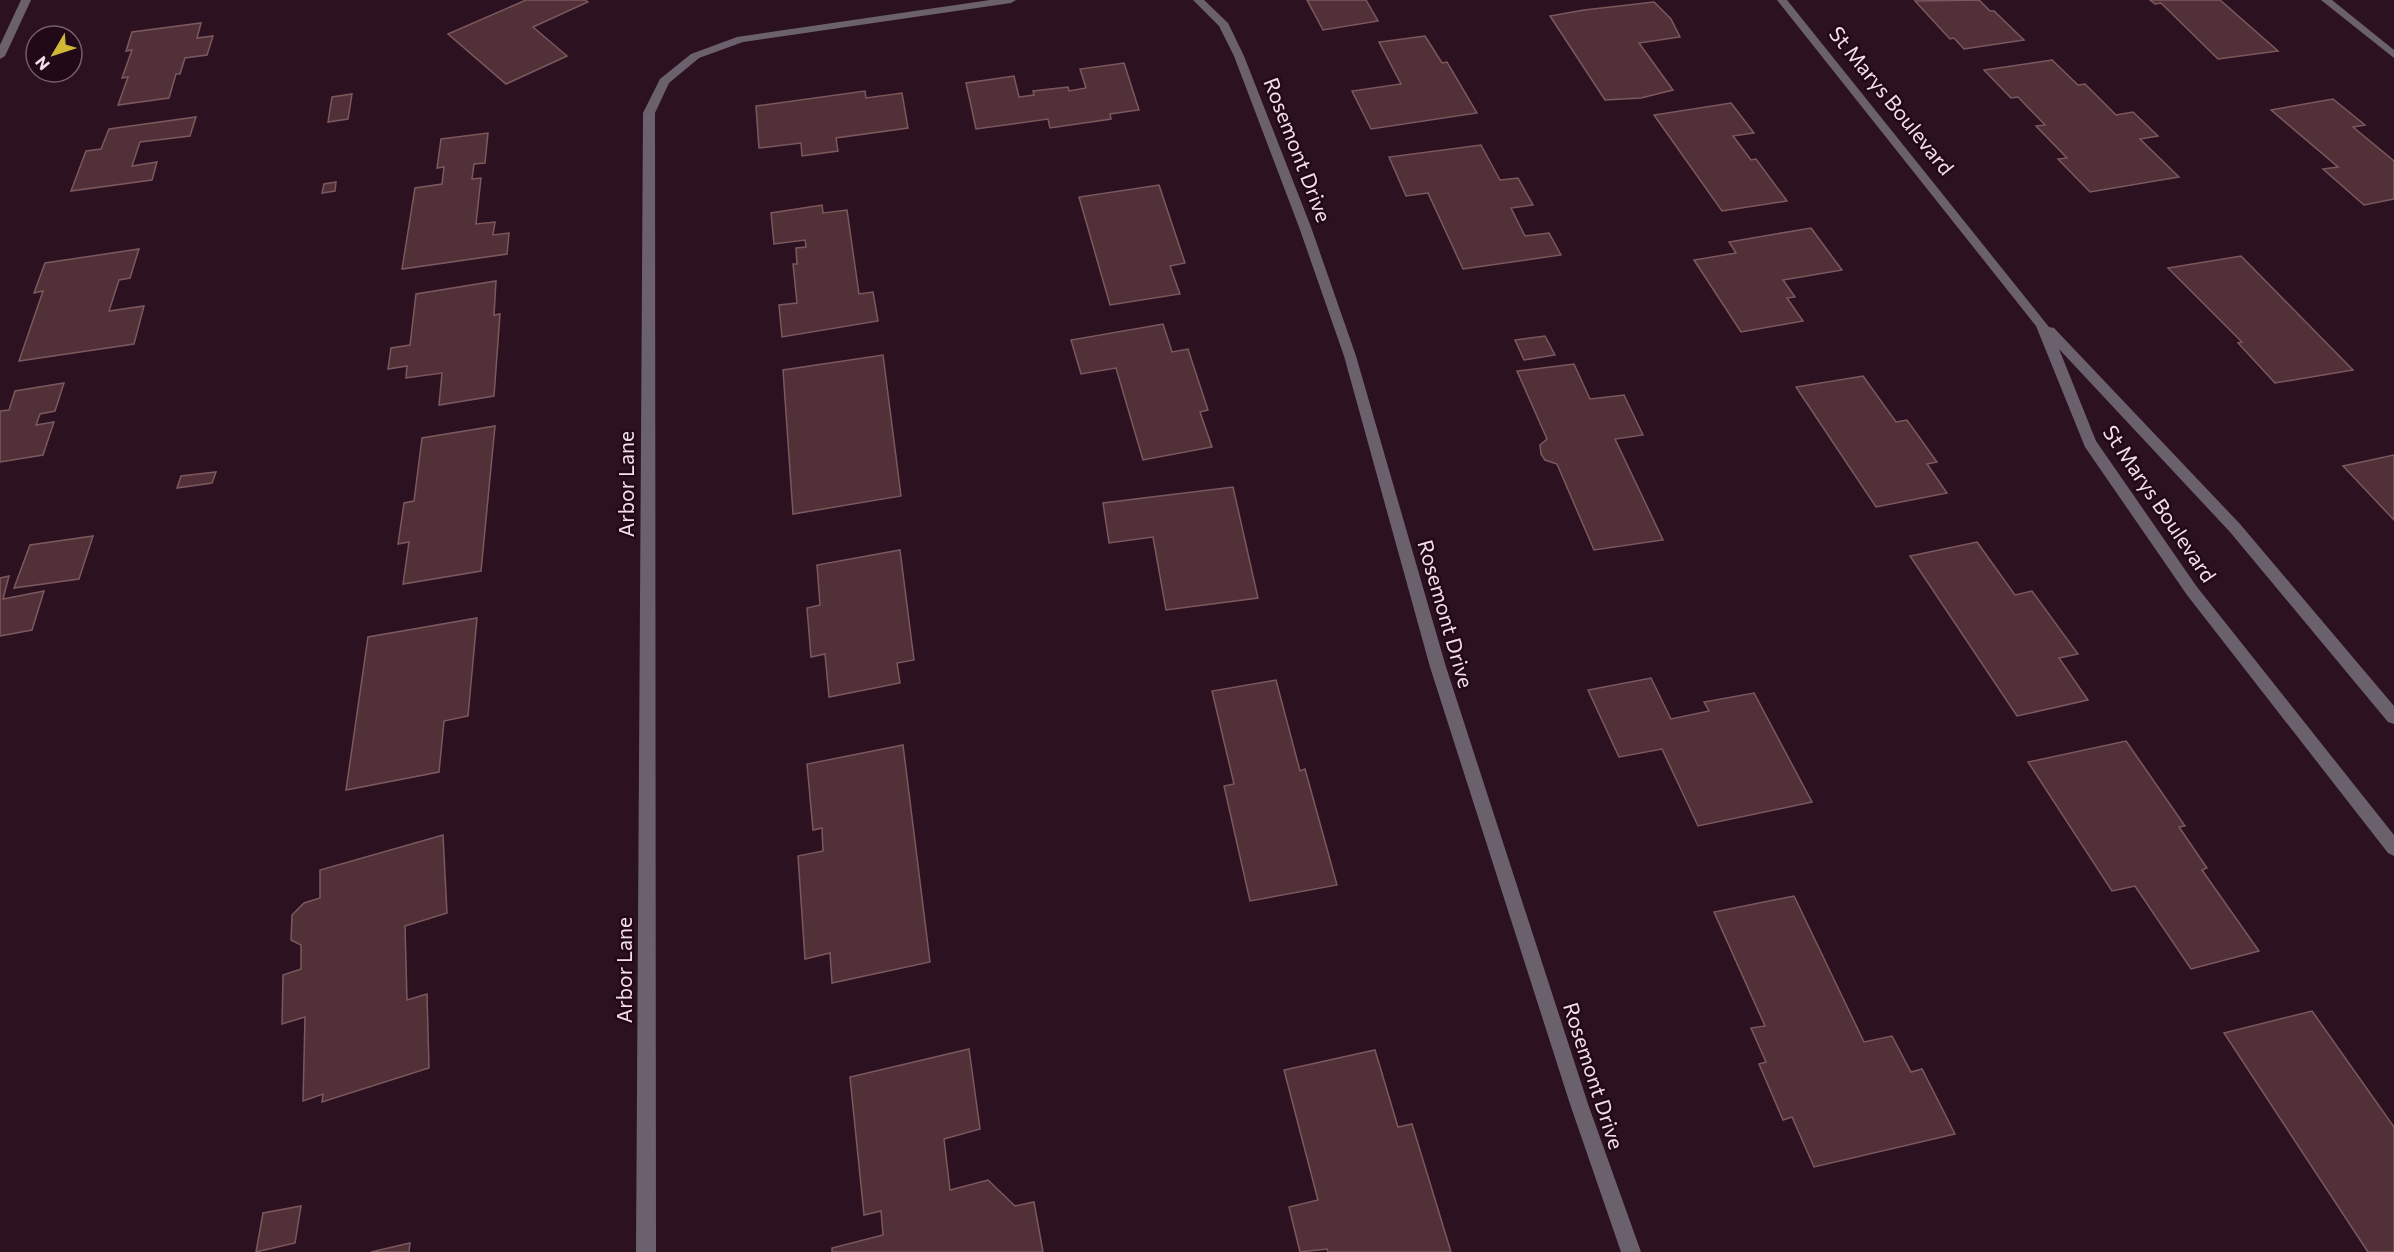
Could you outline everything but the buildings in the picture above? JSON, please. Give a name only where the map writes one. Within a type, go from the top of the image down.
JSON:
[{"type":"street","points":[[0,56],[26,0]]},
{"type":"street","name":"Arbor Lane","points":[[646,1252],[649,113],[664,81],[671,75],[695,56],[741,39],[1011,0]]},
{"type":"street","name":"Rosemont Drive","points":[[1198,0],[1224,25],[1239,56],[1305,227],[1350,356],[1438,667],[1579,1104],[1631,1252]]},
{"type":"street","name":"St Marys Boulevard","points":[[1782,0],[2042,324],[2090,443],[2192,591],[2394,848]]},
{"type":"street","points":[[2326,0],[2394,55]]},
{"type":"street","points":[[2042,324],[2235,528],[2394,717]]}]
